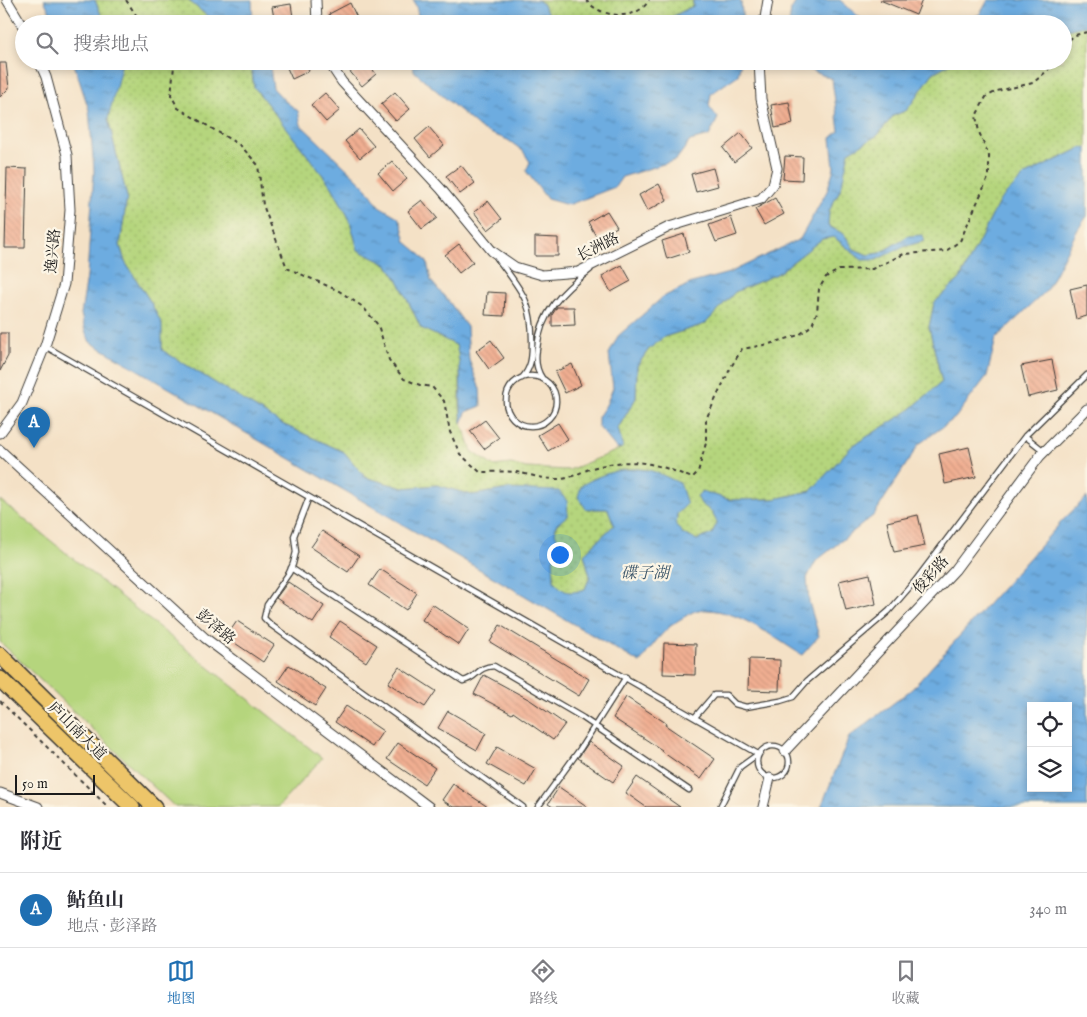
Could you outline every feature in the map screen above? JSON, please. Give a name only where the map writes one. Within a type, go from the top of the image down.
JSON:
[{"type":"highway","name":"庐山南大道","points":[[0,655],[154,807]]},
{"type":"highway","name":"庐山南大道","points":[[0,679],[132,807]]},
{"type":"street","points":[[7,0],[16,15]]},
{"type":"street","points":[[316,0],[317,15]]},
{"type":"street","points":[[766,15],[768,0]]},
{"type":"street","name":"逸兴路","points":[[0,433],[22,403],[45,346],[64,284],[70,210],[67,155],[43,70]]},
{"type":"street","name":"长洲路","points":[[334,70],[342,82],[441,189],[492,251],[515,267],[542,275],[578,272],[670,227],[761,199],[773,185],[777,168],[761,99],[759,70]]},
{"type":"street","name":"俊彩路","points":[[785,751],[955,570],[1044,451],[1087,409]]},
{"type":"street","name":"彭泽路","points":[[0,450],[205,638],[429,807]]},
{"type":"street","points":[[763,807],[770,778]]},
{"type":"street","points":[[0,793],[38,807]]},
{"type":"lane","points":[[492,251],[524,294],[530,310],[532,358],[528,371],[521,379]]},
{"type":"lane","points":[[543,380],[529,376],[512,385],[507,392],[506,404],[512,418],[522,425],[533,426],[544,422],[553,412],[556,400],[554,391],[536,370],[538,337],[543,321],[554,302],[571,284],[604,260]]},
{"type":"lane","points":[[45,346],[758,754]]},
{"type":"lane","points":[[695,717],[714,695],[726,695],[736,704],[746,707],[774,703],[793,697],[808,681],[889,611],[921,573],[1025,436],[1087,375]]},
{"type":"lane","points":[[1025,436],[1044,451]]},
{"type":"lane","points":[[309,497],[294,536],[296,552],[291,568],[267,605],[264,618],[279,631],[523,807]]},
{"type":"lane","points":[[291,568],[463,681],[470,680],[484,666],[494,666],[595,726],[689,790]]},
{"type":"lane","points":[[538,807],[595,726],[626,677]]},
{"type":"lane","points":[[720,807],[740,767],[762,750],[776,746],[785,751],[789,762],[788,767],[781,776],[770,778],[758,769],[756,759],[758,754]]},
{"type":"path","points":[[126,0],[136,15]]},
{"type":"path","points":[[586,0],[600,11],[617,15],[632,14],[644,9],[649,0]]},
{"type":"path","points":[[1072,38],[1087,32]]},
{"type":"path","points":[[174,70],[171,95],[178,108],[241,146],[258,165],[263,205],[287,268],[340,291],[363,308],[378,325],[389,360],[404,379],[432,387],[444,401],[450,432],[460,454],[480,472],[512,472],[557,480],[619,462],[638,461],[664,467],[692,478],[698,472],[706,443],[706,419],[731,367],[742,349],[769,344],[799,335],[812,325],[817,312],[819,289],[826,277],[839,270],[872,269],[904,254],[946,251],[960,241],[988,176],[988,156],[979,132],[976,116],[986,97],[997,91],[1033,83],[1048,70]]},
{"type":"path","points":[[0,701],[108,807]]},
{"type":"green space","points":[[95,0],[188,0],[206,15],[101,15]]},
{"type":"green space","points":[[537,0],[693,0],[693,6],[676,15],[549,15],[541,2]]},
{"type":"green space","points":[[1087,25],[1087,148],[1081,148],[1025,175],[1000,200],[960,279],[934,303],[929,327],[942,382],[907,412],[852,446],[811,491],[774,499],[730,500],[702,491],[701,504],[711,511],[717,522],[712,534],[697,540],[683,534],[676,525],[677,514],[648,470],[626,469],[592,479],[586,509],[608,509],[614,525],[584,554],[590,576],[585,589],[575,592],[564,591],[554,582],[553,558],[561,544],[555,534],[556,525],[508,489],[472,495],[437,485],[403,488],[365,477],[344,452],[280,423],[162,350],[161,324],[150,301],[125,262],[120,245],[127,197],[108,119],[119,70],[252,70],[254,87],[332,187],[349,218],[358,250],[388,265],[399,282],[421,328],[456,345],[460,360],[462,424],[472,451],[493,466],[511,464],[526,468],[569,470],[623,448],[618,428],[636,398],[637,366],[649,349],[664,337],[705,324],[735,292],[777,274],[822,239],[834,237],[849,250],[876,260],[900,248],[924,241],[908,236],[880,253],[868,255],[854,249],[843,234],[828,225],[829,211],[841,188],[848,152],[878,135],[893,116],[907,110],[933,73],[938,70],[1072,70],[1072,29]]},
{"type":"green space","points":[[0,500],[322,758],[278,807],[175,807],[0,642]]},
{"type":"water","points":[[44,0],[95,0],[101,15],[52,15]]},
{"type":"water","points":[[188,0],[252,0],[253,15],[206,15]]},
{"type":"water","points":[[413,0],[537,0],[541,2],[549,15],[418,15]]},
{"type":"water","points":[[693,0],[739,0],[741,2],[742,15],[676,15],[693,6]]},
{"type":"water","points":[[797,0],[840,0],[857,15],[790,15]]},
{"type":"water","points":[[988,0],[1087,0],[1087,25],[1072,29],[1072,15],[978,15]]},
{"type":"water","name":"碟子湖","points":[[76,70],[120,70],[108,119],[127,197],[120,245],[125,262],[162,324],[162,350],[280,423],[344,452],[365,477],[403,488],[437,485],[472,495],[508,489],[559,491],[567,501],[568,515],[556,525],[555,534],[561,544],[553,558],[554,581],[564,591],[568,592],[585,589],[590,576],[584,554],[614,525],[608,509],[586,509],[578,497],[581,486],[604,475],[630,469],[652,471],[680,483],[687,504],[677,514],[676,525],[683,534],[697,540],[712,534],[717,522],[711,511],[701,504],[697,496],[702,491],[730,500],[774,499],[811,491],[852,446],[907,412],[942,382],[929,327],[934,303],[960,279],[1000,200],[1025,175],[1081,148],[1087,148],[1087,216],[1077,231],[1046,291],[996,338],[987,376],[955,418],[919,444],[874,515],[816,561],[807,578],[809,602],[819,636],[802,655],[753,624],[726,613],[698,610],[677,621],[665,631],[640,663],[90,342],[81,314],[87,276],[94,170],[89,110]]},
{"type":"water","points":[[252,70],[270,70],[273,88],[298,111],[301,125],[366,187],[379,206],[398,217],[406,242],[427,262],[431,281],[467,327],[469,360],[480,389],[481,406],[466,412],[462,424],[460,374],[456,345],[421,328],[399,282],[388,265],[358,250],[349,218],[332,187],[254,87]]},
{"type":"water","points":[[414,70],[739,70],[738,75],[711,94],[709,106],[718,118],[709,136],[690,141],[676,160],[622,177],[615,187],[568,205],[547,199],[526,171],[530,162],[523,151],[508,140],[482,130]]},
{"type":"water","points":[[810,70],[938,70],[933,73],[907,110],[893,116],[878,135],[849,152],[841,188],[829,211],[828,226],[844,234],[854,249],[868,255],[880,253],[908,236],[922,235],[924,241],[900,248],[876,260],[862,260],[834,237],[822,239],[777,274],[735,292],[705,324],[664,337],[649,349],[637,366],[636,398],[618,428],[623,448],[617,449],[598,426],[598,417],[606,405],[613,388],[609,354],[618,336],[663,297],[692,283],[729,273],[800,239],[827,191],[834,168],[831,138],[839,131],[832,79]]},
{"type":"water","points":[[1087,497],[1087,807],[821,807],[849,737],[912,689],[1064,519]]},
{"type":"building","points":[[880,0],[922,0],[916,15]]},
{"type":"building","points":[[350,3],[356,15],[330,15]]},
{"type":"building","points":[[291,4],[293,15],[273,15],[272,7]]},
{"type":"building","points":[[0,63],[6,63],[9,88],[0,97]]},
{"type":"building","points":[[288,70],[309,70],[309,71],[292,79]]},
{"type":"building","points":[[349,70],[373,70],[376,74],[362,86]]},
{"type":"building","points":[[395,92],[410,109],[396,121],[381,104]]},
{"type":"building","points":[[325,93],[340,110],[326,122],[311,105]]},
{"type":"building","points":[[789,102],[793,124],[775,128],[771,105]]},
{"type":"building","points":[[429,127],[444,145],[430,157],[415,139]]},
{"type":"building","points":[[359,129],[374,146],[360,158],[345,141]]},
{"type":"building","points":[[741,133],[752,148],[734,162],[723,148]]},
{"type":"building","points":[[785,156],[803,157],[802,180],[783,179]]},
{"type":"building","points":[[392,161],[407,179],[393,191],[378,173]]},
{"type":"building","points":[[461,165],[475,183],[460,194],[446,176]]},
{"type":"building","points":[[7,168],[27,169],[25,248],[5,248]]},
{"type":"building","points":[[713,168],[718,186],[696,192],[691,174]]},
{"type":"building","points":[[659,184],[667,200],[647,211],[639,195]]},
{"type":"building","points":[[775,198],[784,214],[764,225],[755,209]]},
{"type":"building","points":[[422,200],[437,218],[422,229],[408,211]]},
{"type":"building","points":[[488,201],[502,219],[488,230],[474,212]]},
{"type":"building","points":[[607,211],[617,227],[597,238],[588,222]]},
{"type":"building","points":[[731,217],[737,235],[716,242],[709,225]]},
{"type":"building","points":[[684,234],[689,252],[667,259],[662,241]]},
{"type":"building","points":[[535,237],[558,238],[558,256],[535,256]]},
{"type":"building","points":[[459,244],[473,262],[459,273],[445,255]]},
{"type":"building","points":[[622,265],[631,281],[611,292],[602,276]]},
{"type":"building","points":[[1087,285],[1087,316],[1076,319],[1070,289]]},
{"type":"building","points":[[487,292],[505,293],[504,316],[485,315]]},
{"type":"building","points":[[557,307],[574,307],[575,325],[552,326],[552,315]]},
{"type":"building","points":[[0,333],[8,333],[8,356],[0,371]]},
{"type":"building","points":[[491,340],[504,358],[489,369],[476,351]]},
{"type":"building","points":[[1052,360],[1058,390],[1028,397],[1021,366]]},
{"type":"building","points":[[572,364],[581,385],[565,393],[555,372]]},
{"type":"building","points":[[485,420],[499,438],[484,449],[470,431]]},
{"type":"building","points":[[558,423],[568,439],[548,451],[538,435]]},
{"type":"building","points":[[969,447],[976,477],[945,484],[939,454]]},
{"type":"building","points":[[918,515],[925,546],[894,552],[887,522]]},
{"type":"building","points":[[322,531],[359,556],[348,572],[311,547]]},
{"type":"building","points":[[380,569],[417,593],[406,610],[369,585]]},
{"type":"building","points":[[870,574],[876,604],[846,611],[839,581]]},
{"type":"building","points":[[288,582],[324,606],[313,623],[276,598]]},
{"type":"building","points":[[432,604],[469,629],[459,645],[422,620]]},
{"type":"building","points":[[237,621],[274,645],[263,662],[226,637]]},
{"type":"building","points":[[340,621],[377,645],[366,662],[329,637]]},
{"type":"building","points":[[500,625],[589,679],[579,696],[490,642]]},
{"type":"building","points":[[664,643],[696,644],[695,675],[663,674]]},
{"type":"building","points":[[749,659],[780,660],[779,691],[748,690]]},
{"type":"building","points":[[289,665],[326,689],[315,706],[278,681]]},
{"type":"building","points":[[399,667],[436,691],[425,707],[388,683]]},
{"type":"building","points":[[484,675],[530,700],[565,724],[553,740],[513,712],[512,714],[474,694]]},
{"type":"building","points":[[626,697],[666,723],[665,725],[715,759],[701,779],[662,750],[613,718]]},
{"type":"building","points":[[346,706],[383,731],[372,747],[335,722]]},
{"type":"building","points":[[448,711],[486,733],[477,750],[438,728]]},
{"type":"building","points":[[589,742],[624,766],[613,782],[578,758]]},
{"type":"building","points":[[398,743],[435,768],[424,784],[387,759]]},
{"type":"building","points":[[497,747],[536,769],[526,786],[487,764]]},
{"type":"building","points":[[637,777],[680,807],[646,807],[626,793]]},
{"type":"building","points":[[453,784],[488,807],[453,807],[442,800]]},
{"type":"building","points":[[559,787],[588,807],[553,807],[548,804]]},
{"type":"place","name":"鲇鱼山","points":[[34,448]]}]
